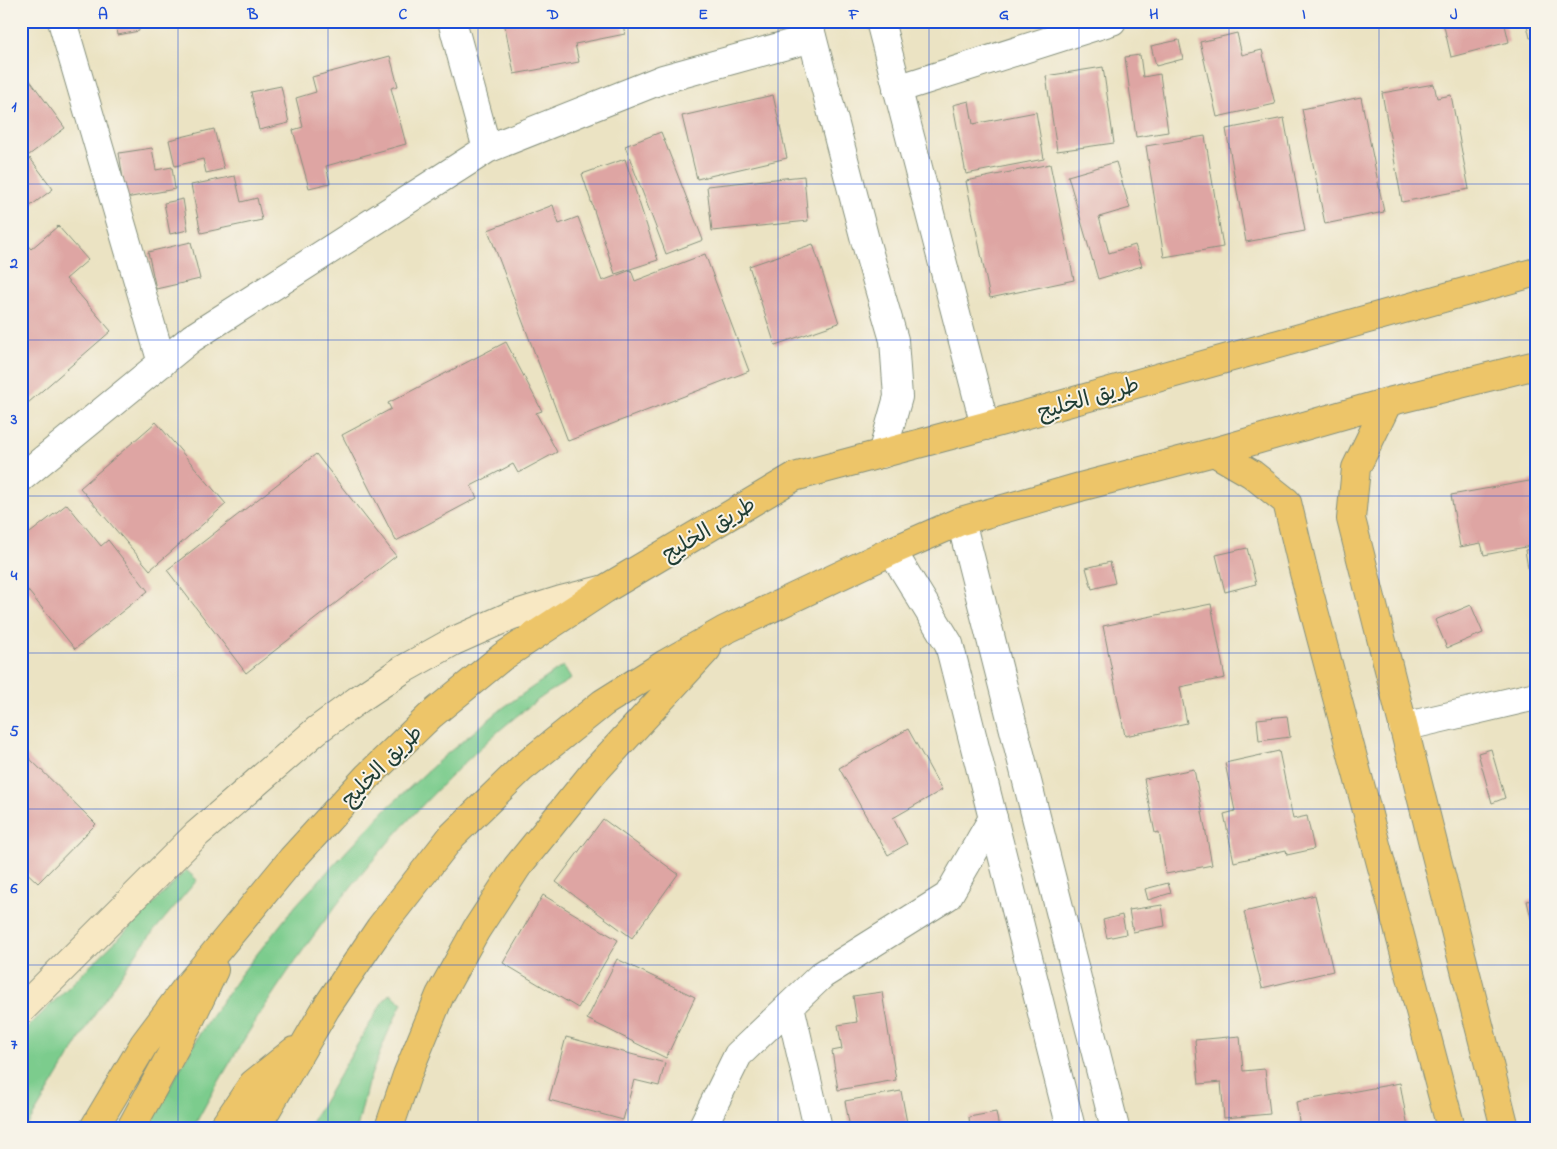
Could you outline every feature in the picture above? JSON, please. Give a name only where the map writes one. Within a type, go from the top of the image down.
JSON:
[{"type":"main road","name":"طريق الخليج","points":[[94,1128],[144,1044],[186,988],[292,859],[368,776],[430,716],[502,657],[605,589],[794,477],[985,426],[1536,272]]},
{"type":"main road","points":[[256,1128],[326,1008],[380,928],[452,836],[522,768],[603,703],[665,664],[725,630],[892,551],[961,522],[1388,402],[1536,365]]},
{"type":"main road","points":[[1388,402],[1356,468],[1350,519],[1505,1128]]},
{"type":"main road","points":[[1214,452],[1252,474],[1287,502],[1306,582],[1451,1128]]},
{"type":"main road","points":[[21,1010],[197,834],[318,730],[359,699],[402,670],[454,641],[510,616],[605,589]]},
{"type":"main road","points":[[389,1128],[406,1075],[440,995],[476,930],[517,867],[594,772],[725,630]]},
{"type":"main road","points":[[131,1128],[190,1020],[233,930]]},
{"type":"main road","points":[[223,1128],[254,1084],[308,1039]]},
{"type":"street","points":[[62,21],[162,363]]},
{"type":"street","points":[[452,21],[487,149]]},
{"type":"street","points":[[880,21],[985,426]]},
{"type":"street","points":[[897,89],[1112,21]]},
{"type":"street","points":[[21,478],[192,338],[487,149],[663,79],[810,30],[865,240],[894,340],[898,397],[882,454]]},
{"type":"street","points":[[961,522],[1116,1128]]},
{"type":"street","points":[[892,551],[949,644],[1071,1128]]},
{"type":"street","points":[[1403,727],[1536,696]]},
{"type":"street","points":[[702,1128],[738,1055],[822,975],[948,896],[993,818]]},
{"type":"street","points":[[790,1006],[818,1128]]},
{"type":"green space","points":[[563,666],[571,679],[545,694],[466,761],[406,823],[337,904],[275,990],[219,1081],[193,1128],[147,1128],[200,1033],[241,974],[297,904],[385,810],[442,758],[504,707]]},
{"type":"green space","points":[[186,870],[197,880],[143,944],[98,1009],[26,1128],[21,1128],[21,1034]]},
{"type":"green space","points":[[390,993],[402,1003],[368,1083],[357,1128],[308,1128],[382,1003]]},
{"type":"building","points":[[116,21],[138,21],[139,31],[118,35]]},
{"type":"building","points":[[504,21],[622,21],[625,34],[575,44],[579,62],[514,74]]},
{"type":"building","points":[[1504,21],[1509,42],[1451,57],[1443,22]]},
{"type":"building","points":[[1526,21],[1536,21],[1536,37],[1530,38]]},
{"type":"building","points":[[1237,33],[1242,55],[1262,50],[1275,104],[1217,117],[1200,42]]},
{"type":"building","points":[[1179,40],[1183,59],[1156,66],[1151,46]]},
{"type":"building","points":[[1140,55],[1143,77],[1160,74],[1168,132],[1136,137],[1125,57]]},
{"type":"building","points":[[390,56],[398,86],[391,88],[406,144],[326,166],[330,183],[309,188],[293,130],[303,127],[296,98],[316,92],[312,77]]},
{"type":"building","points":[[1103,67],[1114,143],[1057,151],[1046,76]]},
{"type":"building","points":[[21,68],[65,128],[21,161]]},
{"type":"building","points":[[1434,84],[1437,98],[1451,95],[1469,189],[1402,202],[1382,93]]},
{"type":"building","points":[[281,86],[289,123],[259,130],[251,92]]},
{"type":"building","points":[[773,95],[787,158],[697,179],[682,116]]},
{"type":"building","points":[[1361,97],[1384,212],[1325,224],[1302,109]]},
{"type":"building","points":[[969,101],[973,124],[1036,112],[1044,159],[966,174],[953,105]]},
{"type":"building","points":[[1284,118],[1305,231],[1246,242],[1226,129]]},
{"type":"building","points":[[214,129],[224,169],[206,173],[203,159],[175,166],[169,140]]},
{"type":"building","points":[[661,132],[703,240],[666,254],[625,146]]},
{"type":"building","points":[[1205,136],[1223,247],[1164,257],[1146,146]]},
{"type":"building","points":[[152,148],[156,170],[172,167],[175,189],[126,198],[119,153]]},
{"type":"building","points":[[30,158],[53,189],[21,213],[21,165]]},
{"type":"building","points":[[625,159],[658,260],[615,274],[582,174]]},
{"type":"building","points":[[1116,162],[1130,208],[1099,217],[1109,253],[1135,245],[1142,266],[1098,279],[1068,176]]},
{"type":"building","points":[[1050,164],[1074,280],[990,298],[966,181]]},
{"type":"building","points":[[235,176],[241,202],[257,198],[262,220],[201,233],[191,185]]},
{"type":"building","points":[[804,176],[808,221],[712,231],[707,186]]},
{"type":"building","points":[[183,199],[188,230],[170,234],[164,203]]},
{"type":"building","points":[[553,205],[559,224],[578,217],[602,281],[631,270],[635,281],[705,254],[749,371],[568,441],[488,230]]},
{"type":"building","points":[[58,226],[88,260],[66,279],[111,331],[21,409],[21,238],[31,249]]},
{"type":"building","points":[[191,242],[200,279],[156,289],[148,252]]},
{"type":"building","points":[[813,244],[839,323],[775,345],[749,266]]},
{"type":"building","points":[[506,342],[542,411],[536,413],[557,452],[518,473],[513,464],[471,486],[477,498],[396,541],[342,435],[391,409],[388,403]]},
{"type":"building","points":[[156,422],[226,504],[150,570],[80,488]]},
{"type":"building","points":[[316,454],[396,556],[246,673],[167,570]]},
{"type":"building","points":[[1535,480],[1536,545],[1484,555],[1481,543],[1460,547],[1451,495]]},
{"type":"building","points":[[67,504],[101,546],[108,540],[148,591],[75,649],[21,582],[21,540]]},
{"type":"building","points":[[1247,548],[1256,584],[1225,592],[1216,555]]},
{"type":"building","points":[[1536,548],[1536,610],[1535,610],[1525,550]]},
{"type":"building","points":[[1110,562],[1115,583],[1092,589],[1086,568]]},
{"type":"building","points":[[1211,604],[1225,678],[1180,687],[1187,723],[1125,736],[1103,626]]},
{"type":"building","points":[[1471,605],[1483,633],[1447,648],[1435,620]]},
{"type":"building","points":[[1287,716],[1290,737],[1259,741],[1257,719]]},
{"type":"building","points":[[908,729],[942,790],[893,818],[907,844],[888,855],[839,768]]},
{"type":"building","points":[[1491,749],[1505,798],[1492,803],[1478,753]]},
{"type":"building","points":[[21,750],[96,824],[38,883],[21,867]]},
{"type":"building","points":[[1279,751],[1293,819],[1307,816],[1314,849],[1287,855],[1286,850],[1234,862],[1224,814],[1235,811],[1225,763]]},
{"type":"building","points":[[1194,769],[1212,865],[1166,874],[1159,832],[1155,833],[1144,779]]},
{"type":"building","points":[[603,819],[678,874],[632,938],[556,882]]},
{"type":"building","points":[[1168,883],[1171,893],[1148,900],[1145,889]]},
{"type":"building","points":[[543,895],[618,940],[578,1008],[503,963]]},
{"type":"building","points":[[1315,895],[1333,971],[1262,988],[1244,912]]},
{"type":"building","points":[[1536,899],[1536,935],[1535,935],[1527,901]]},
{"type":"building","points":[[1162,905],[1165,926],[1133,932],[1129,910]]},
{"type":"building","points":[[1122,915],[1126,934],[1107,938],[1103,920]]},
{"type":"building","points":[[617,959],[695,997],[666,1058],[587,1019]]},
{"type":"building","points":[[882,992],[896,1080],[838,1090],[832,1051],[842,1049],[838,1025],[857,1022],[853,996]]},
{"type":"building","points":[[1240,1036],[1243,1071],[1265,1069],[1270,1114],[1224,1118],[1221,1082],[1199,1084],[1195,1040]]},
{"type":"building","points":[[566,1037],[665,1063],[659,1086],[634,1080],[623,1120],[549,1100]]},
{"type":"building","points":[[1400,1083],[1408,1128],[1300,1128],[1296,1102]]},
{"type":"building","points":[[901,1091],[908,1128],[850,1128],[845,1101]]},
{"type":"building","points":[[996,1112],[999,1128],[970,1128],[969,1117]]}]
